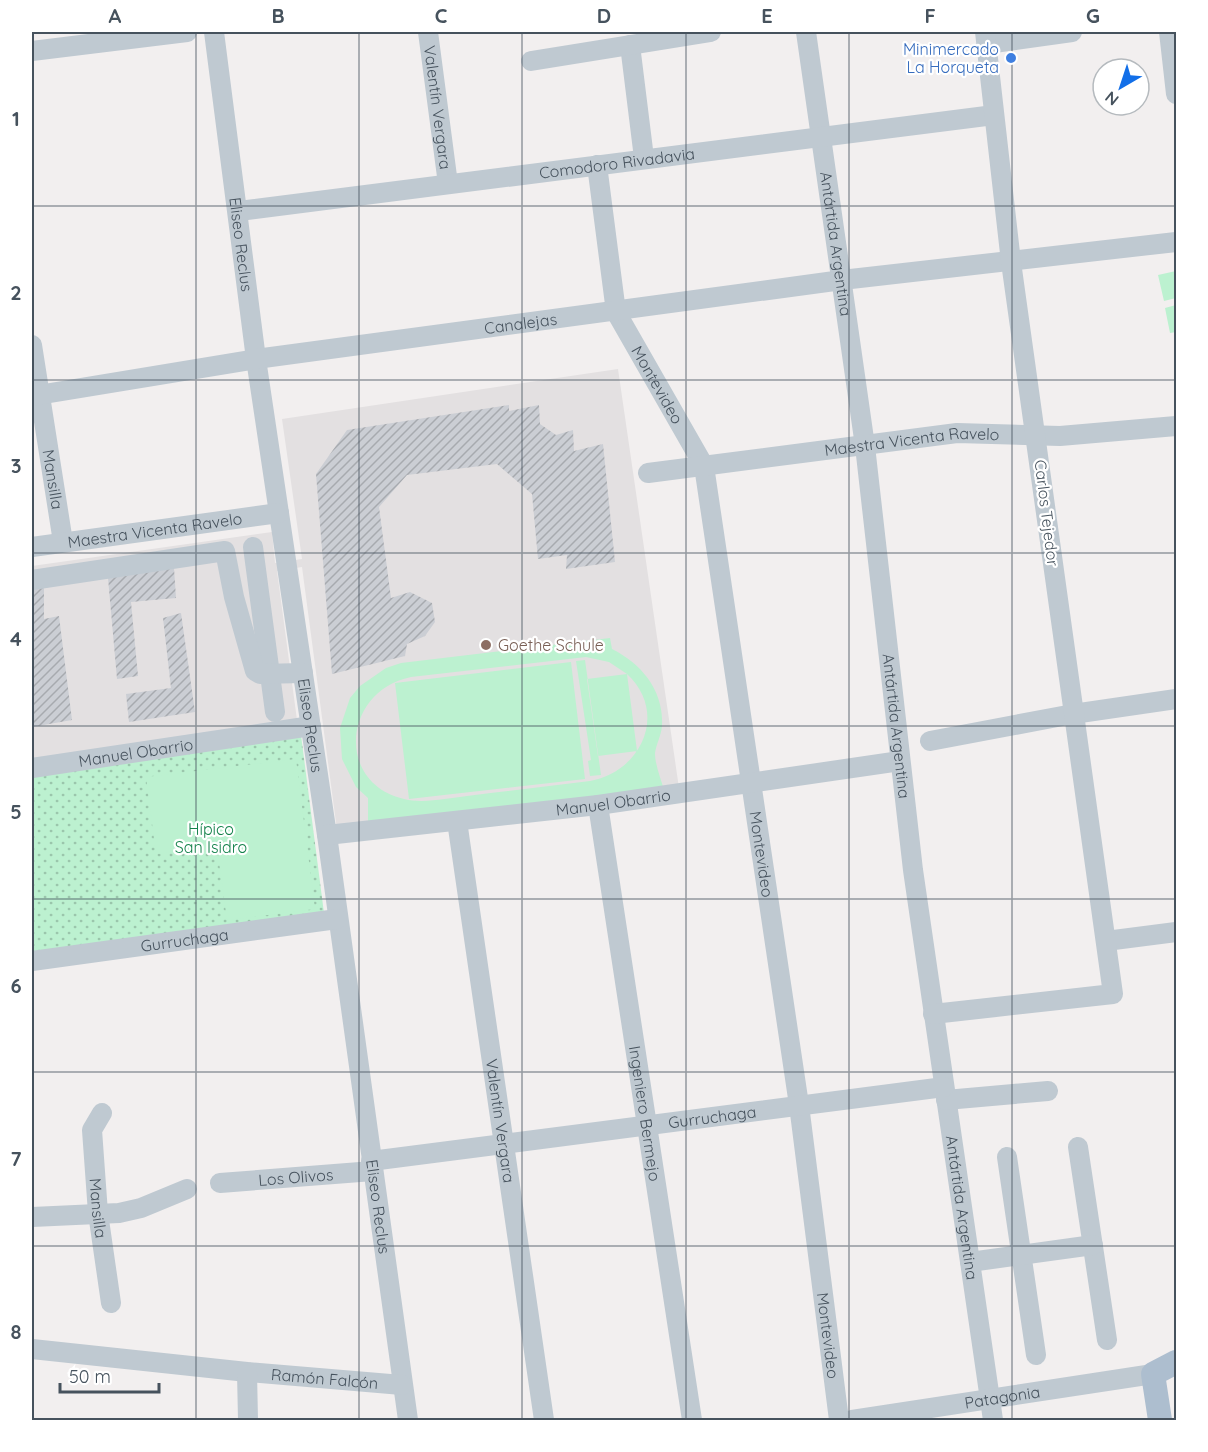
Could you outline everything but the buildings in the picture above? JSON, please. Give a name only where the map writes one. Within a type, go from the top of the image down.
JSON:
[{"type":"main road","points":[[1160,1420],[1153,1374],[1176,1362]]},
{"type":"street","points":[[32,51],[187,32]]},
{"type":"street","name":"Eliseo Reclus","points":[[214,32],[239,211],[256,359],[327,835],[408,1420]]},
{"type":"street","name":"Valentín Vergara","points":[[428,32],[448,184]]},
{"type":"street","points":[[531,61],[711,32]]},
{"type":"street","name":"Antártida Argentina","points":[[806,32],[865,446],[900,761],[933,1014],[993,1420]]},
{"type":"street","points":[[986,38],[1072,32]]},
{"type":"street","points":[[1169,32],[1176,94]]},
{"type":"street","name":"Carlos Tejedor","points":[[933,1014],[1113,994],[1011,262],[986,38]]},
{"type":"street","points":[[630,45],[644,158]]},
{"type":"street","name":"Comodoro Rivadavia","points":[[239,211],[994,114]]},
{"type":"street","points":[[597,165],[616,312]]},
{"type":"street","points":[[1011,262],[1176,242]]},
{"type":"street","name":"Canalejas","points":[[35,395],[256,359],[842,280],[1011,262]]},
{"type":"street","name":"Montevideo","points":[[616,312],[704,466],[799,1105],[839,1420]]},
{"type":"street","name":"Mansilla","points":[[32,345],[35,395],[63,542]]},
{"type":"street","name":"Maestra Vicenta Ravelo","points":[[648,472],[957,433],[1075,435],[1176,426]]},
{"type":"street","name":"Maestra Vicenta Ravelo","points":[[32,547],[279,513]]},
{"type":"street","points":[[32,580],[284,543]]},
{"type":"street","points":[[253,547],[275,712]]},
{"type":"street","points":[[225,551],[251,664],[260,674],[303,673]]},
{"type":"street","points":[[930,741],[1073,714],[1176,699]]},
{"type":"street","name":"Manuel Obarrio","points":[[32,768],[311,726]]},
{"type":"street","name":"Manuel Obarrio","points":[[327,835],[598,805],[900,761]]},
{"type":"street","name":"Ingeniero Bermejo","points":[[598,805],[645,1125],[692,1420]]},
{"type":"street","name":"Valentín Vergara","points":[[457,821],[544,1420]]},
{"type":"street","name":"Gurruchaga","points":[[32,961],[337,919]]},
{"type":"street","points":[[1106,941],[1176,932]]},
{"type":"street","name":"Gurruchaga","points":[[372,1166],[504,1144],[799,1105],[945,1094],[1048,1091]]},
{"type":"street","name":"Mansilla","points":[[102,1113],[92,1130],[98,1213],[111,1303]]},
{"type":"street","points":[[1078,1147],[1107,1340]]},
{"type":"street","points":[[1007,1157],[1036,1355]]},
{"type":"street","name":"Los Olivos","points":[[220,1183],[372,1166]]},
{"type":"street","points":[[32,1217],[119,1213],[141,1208],[187,1189]]},
{"type":"street","points":[[970,1262],[1093,1245]]},
{"type":"street","name":"Ramón Falcón","points":[[32,1349],[247,1372],[402,1385]]},
{"type":"street","points":[[247,1372],[248,1420]]},
{"type":"street","name":"Patagonia","points":[[852,1420],[990,1397],[1153,1374]]},
{"type":"shaded area","name":"Goethe Schule","points":[[618,369],[679,788],[337,830],[302,567],[277,571],[297,720],[32,759],[32,566],[272,532],[275,563],[302,559],[282,419]]},
{"type":"green space","points":[[1176,271],[1176,298],[1164,301],[1158,275]]},
{"type":"green space","points":[[1176,305],[1176,332],[1170,333],[1165,308]]},
{"type":"green space","points":[[610,638],[612,649],[633,662],[642,671],[655,690],[659,701],[662,726],[655,753],[664,790],[368,826],[368,798],[356,787],[342,759],[340,728],[350,698],[360,686],[386,668],[401,663]],"holes":[[[586,657],[609,662],[627,674],[640,689],[646,706],[647,723],[643,739],[635,753],[623,766],[608,775],[590,781],[419,801],[404,799],[382,790],[366,775],[358,757],[356,737],[361,718],[372,700],[388,686],[411,677]]]},
{"type":"green space","points":[[585,660],[601,775],[590,776],[588,761],[591,760],[576,661]]},
{"type":"green space","points":[[571,662],[585,779],[409,799],[395,683]]},
{"type":"green space","points":[[627,674],[637,751],[598,756],[587,679]]},
{"type":"green space","name":"Hípico San Isidro","points":[[301,735],[324,913],[32,953],[32,774]]},
{"type":"green space","points":[[296,759],[315,909],[227,920],[217,847],[156,854],[146,777]]},
{"type":"place","name":"Minimercado La Horqueta","points":[[1011,58]]},
{"type":"place","name":"Goethe Schule","points":[[486,645]]}]
